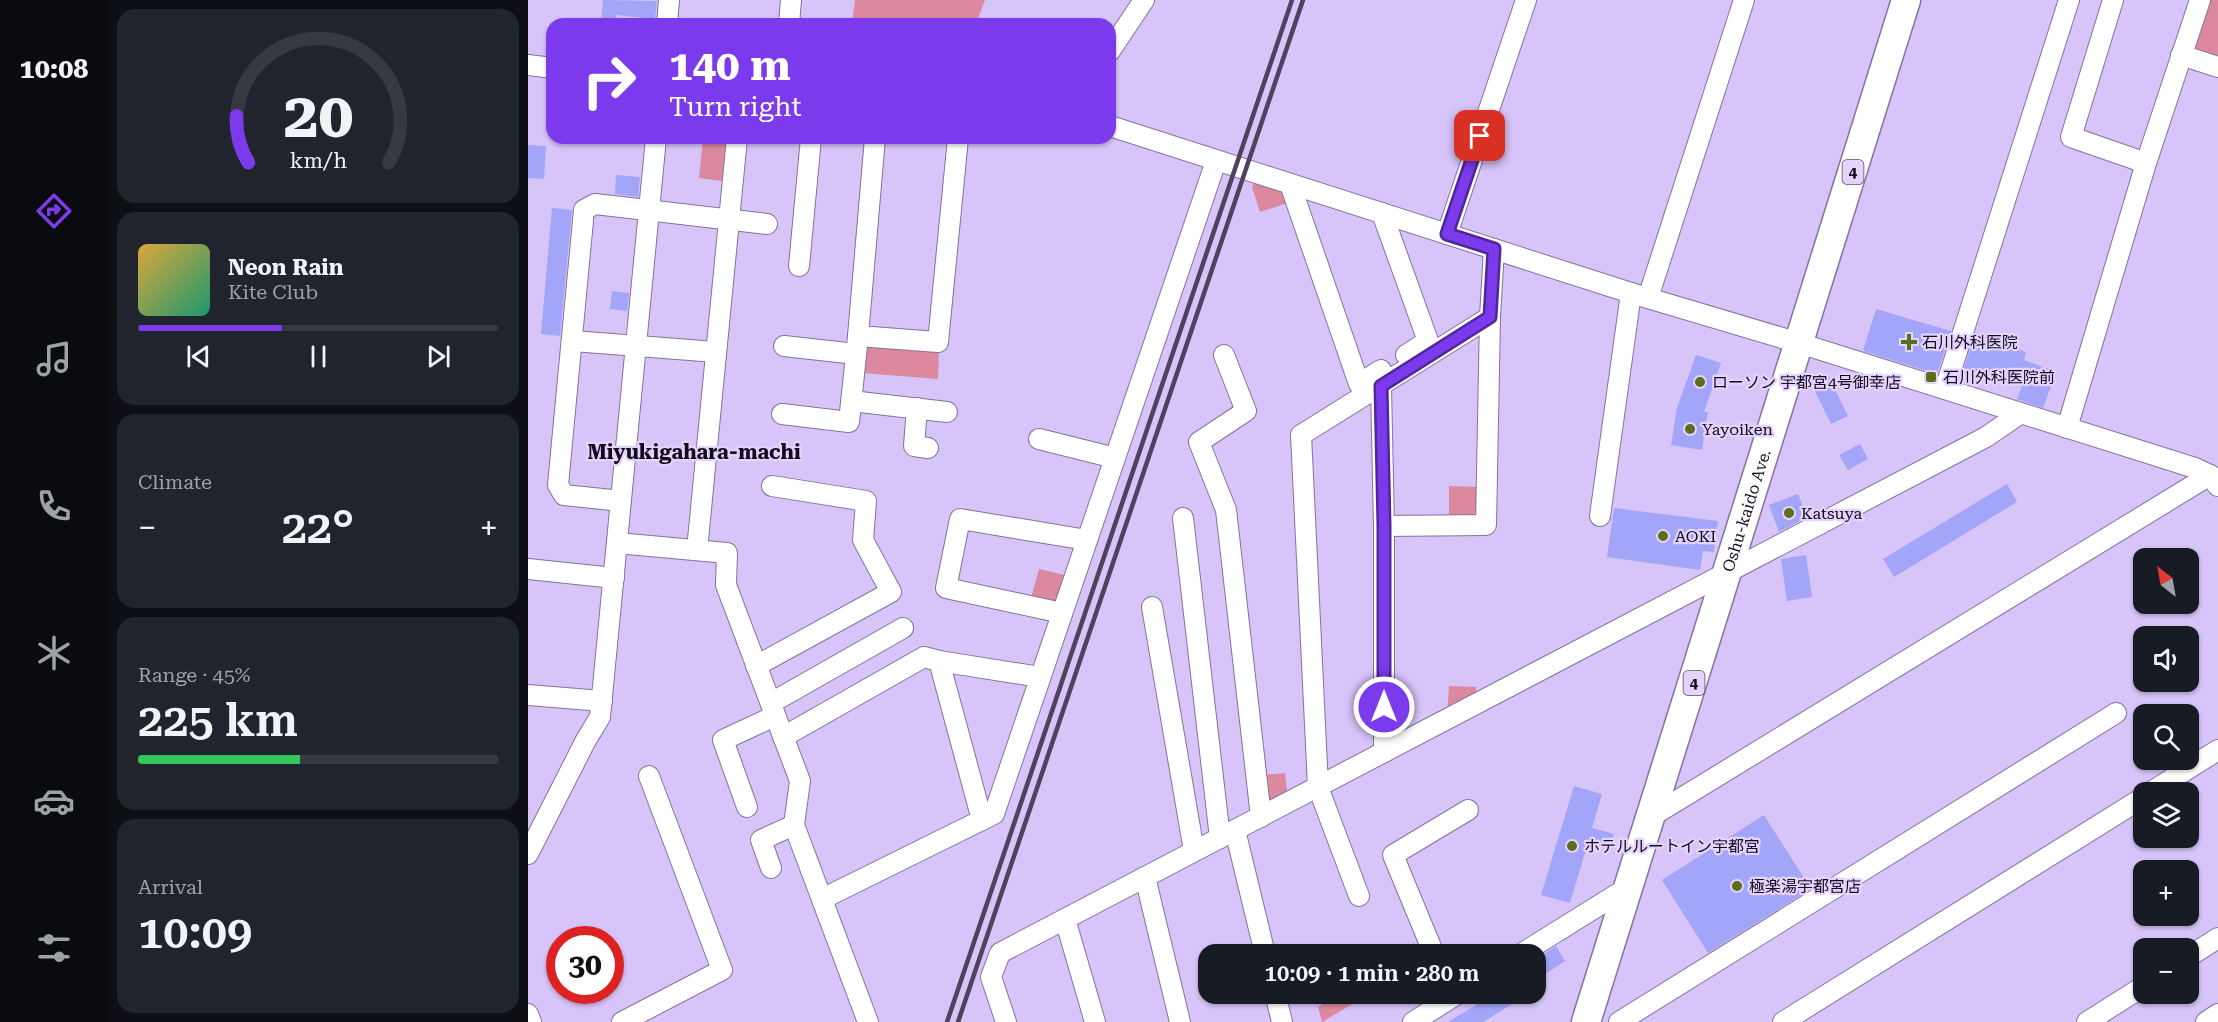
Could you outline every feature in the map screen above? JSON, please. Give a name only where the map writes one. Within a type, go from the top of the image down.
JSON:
[{"type":"highway","name":"Oshu-kaido Ave.","points":[[1586,1022],[1906,0]]},
{"type":"street","points":[[668,18],[669,0]]},
{"type":"street","points":[[790,18],[791,0]]},
{"type":"street","points":[[1116,42],[1144,0]]},
{"type":"street","points":[[1447,234],[1526,0]]},
{"type":"street","points":[[1600,516],[1640,296],[1744,0]]},
{"type":"street","points":[[1945,389],[2069,0]]},
{"type":"street","points":[[2113,0],[2071,137],[2146,163]]},
{"type":"street","points":[[2067,428],[2146,163],[2200,0]]},
{"type":"street","points":[[2181,56],[2218,67]]},
{"type":"street","points":[[528,65],[546,67]]},
{"type":"street","points":[[1116,128],[1640,296],[1800,343],[2195,468],[2214,480],[1652,816]]},
{"type":"street","points":[[528,854],[600,717],[655,144]]},
{"type":"street","points":[[697,550],[736,144]]},
{"type":"street","points":[[798,266],[810,144]]},
{"type":"street","points":[[782,414],[849,422],[874,144]]},
{"type":"street","points":[[784,346],[938,342],[957,144]]},
{"type":"street","points":[[822,899],[994,814],[1216,161]]},
{"type":"street","points":[[1290,184],[1359,384],[1428,341],[1382,213]]},
{"type":"street","points":[[621,501],[564,495],[558,485],[584,210],[595,204],[767,224]]},
{"type":"street","points":[[1384,526],[1486,525],[1490,317],[1494,249]]},
{"type":"street","points":[[1359,896],[1318,787],[1301,435],[1490,317]]},
{"type":"street","points":[[573,341],[716,352]]},
{"type":"street","points":[[1224,355],[1246,411],[1199,442],[1226,510],[1261,817]]},
{"type":"street","points":[[1381,386],[1384,526],[1384,752]]},
{"type":"street","points":[[851,401],[947,412]]},
{"type":"street","points":[[917,408],[914,446],[928,448]]},
{"type":"street","points":[[1006,1022],[991,977],[1000,953],[1986,437],[2021,413]]},
{"type":"street","points":[[1039,439],[1115,458]]},
{"type":"street","points":[[756,666],[891,592],[863,540],[866,501],[772,486]]},
{"type":"street","points":[[1183,518],[1227,834],[1262,944]]},
{"type":"street","points":[[1062,613],[946,588],[960,519],[1087,540]]},
{"type":"street","points":[[617,543],[727,553],[726,585],[800,781],[794,825],[868,1022]]},
{"type":"street","points":[[528,569],[614,578]]},
{"type":"street","points":[[1152,607],[1194,851]]},
{"type":"street","points":[[747,807],[723,740],[903,628]]},
{"type":"street","points":[[783,737],[924,657],[1040,677]]},
{"type":"street","points":[[939,661],[982,820]]},
{"type":"street","points":[[528,695],[602,701]]},
{"type":"street","points":[[1619,1022],[2116,714]]},
{"type":"street","points":[[2167,782],[2218,750]]},
{"type":"street","points":[[622,1022],[722,970],[649,776]]},
{"type":"street","points":[[1783,1022],[2133,803]]},
{"type":"street","points":[[1430,944],[1393,855],[1467,810]]},
{"type":"street","points":[[771,868],[760,840],[794,825]]},
{"type":"street","points":[[1145,877],[1180,1022]]},
{"type":"street","points":[[1537,944],[1630,886]]},
{"type":"street","points":[[1065,919],[1095,1022]]},
{"type":"street","points":[[2199,950],[2218,938]]},
{"type":"street","points":[[2087,1022],[2133,993]]},
{"type":"street","points":[[1278,1004],[1282,1022]]},
{"type":"street","points":[[1413,1022],[1439,1004]]},
{"type":"street","points":[[528,1014],[531,1022]]},
{"type":"street","points":[[2206,1022],[2218,1014]]},
{"type":"shaded area","points":[[855,0],[985,0],[978,18],[853,18]]},
{"type":"shaded area","points":[[2208,0],[2218,0],[2218,56],[2194,48]]},
{"type":"shaded area","points":[[702,144],[732,144],[728,182],[699,178]]},
{"type":"shaded area","points":[[1254,182],[1286,192],[1290,202],[1260,212],[1252,187]]},
{"type":"shaded area","points":[[869,346],[939,351],[938,379],[862,373],[863,350]]},
{"type":"shaded area","points":[[1449,486],[1479,487],[1479,509],[1470,518],[1449,518]]},
{"type":"shaded area","points":[[1039,569],[1069,576],[1056,603],[1031,598]]},
{"type":"shaded area","points":[[1449,686],[1476,687],[1476,701],[1447,716]]},
{"type":"shaded area","points":[[1285,773],[1288,800],[1265,806],[1262,775]]},
{"type":"shaded area","points":[[1323,1004],[1352,1004],[1322,1022],[1318,1007]]},
{"type":"building","points":[[603,0],[657,1],[655,18],[616,15],[616,18],[602,18]]},
{"type":"building","points":[[528,145],[546,146],[544,179],[528,178]]},
{"type":"building","points":[[616,175],[640,177],[638,197],[615,194]]},
{"type":"building","points":[[552,208],[572,210],[560,336],[541,334]]},
{"type":"building","points":[[612,291],[629,293],[627,311],[610,309]]},
{"type":"building","name":"石川外科医院","points":[[1876,309],[1951,331],[1937,374],[1863,351]]},
{"type":"building","points":[[1974,336],[2026,352],[2024,360],[2056,372],[2043,408],[2017,399],[2022,386],[1964,368]]},
{"type":"building","points":[[1696,355],[1721,363],[1704,412],[1708,412],[1702,450],[1671,445],[1677,408]]},
{"type":"building","points":[[1828,375],[1848,416],[1831,424],[1811,383]]},
{"type":"building","points":[[1860,444],[1868,459],[1848,470],[1839,455]]},
{"type":"building","points":[[2007,484],[2017,502],[1894,577],[1883,559]]},
{"type":"building","name":"Katsuya","points":[[1798,494],[1807,517],[1779,532],[1769,505]]},
{"type":"building","name":"AOKI","points":[[1614,508],[1718,521],[1714,552],[1703,551],[1700,570],[1607,557]]},
{"type":"building","points":[[1806,555],[1812,597],[1787,601],[1781,559]]},
{"type":"building","name":"ホテルルートイン宇都宮","points":[[1574,786],[1602,794],[1592,828],[1614,834],[1609,849],[1588,843],[1570,903],[1541,895]]},
{"type":"building","name":"極楽湯宇都宮店","points":[[1764,815],[1811,889],[1708,953],[1662,880]]},
{"type":"building","points":[[1556,946],[1565,961],[1547,973],[1546,953]]},
{"type":"building","points":[[1477,1004],[1512,1004],[1483,1022],[1448,1022]]},
{"type":"railway","points":[[947,1022],[1292,0]]},
{"type":"railway","points":[[958,1022],[1303,0]]},
{"type":"place","name":"石川外科医院","points":[[1909,342]]},
{"type":"place","name":"石川外科医院前","points":[[1931,377]]},
{"type":"place","name":"ローソン 宇都宮4号御幸店","points":[[1700,382]]},
{"type":"place","name":"Yayoiken","points":[[1690,429]]},
{"type":"place","name":"Katsuya","points":[[1789,513]]},
{"type":"place","name":"AOKI","points":[[1663,536]]},
{"type":"place","name":"ホテルルートイン宇都宮","points":[[1572,846]]},
{"type":"place","name":"極楽湯宇都宮店","points":[[1737,886]]},
{"type":"district","name":"Miyukigahara-machi","points":[[694,452]]},
{"type":"route","points":[[1384,707],[1381,386],[1490,317],[1494,249],[1447,234],[1480,136]]}]
